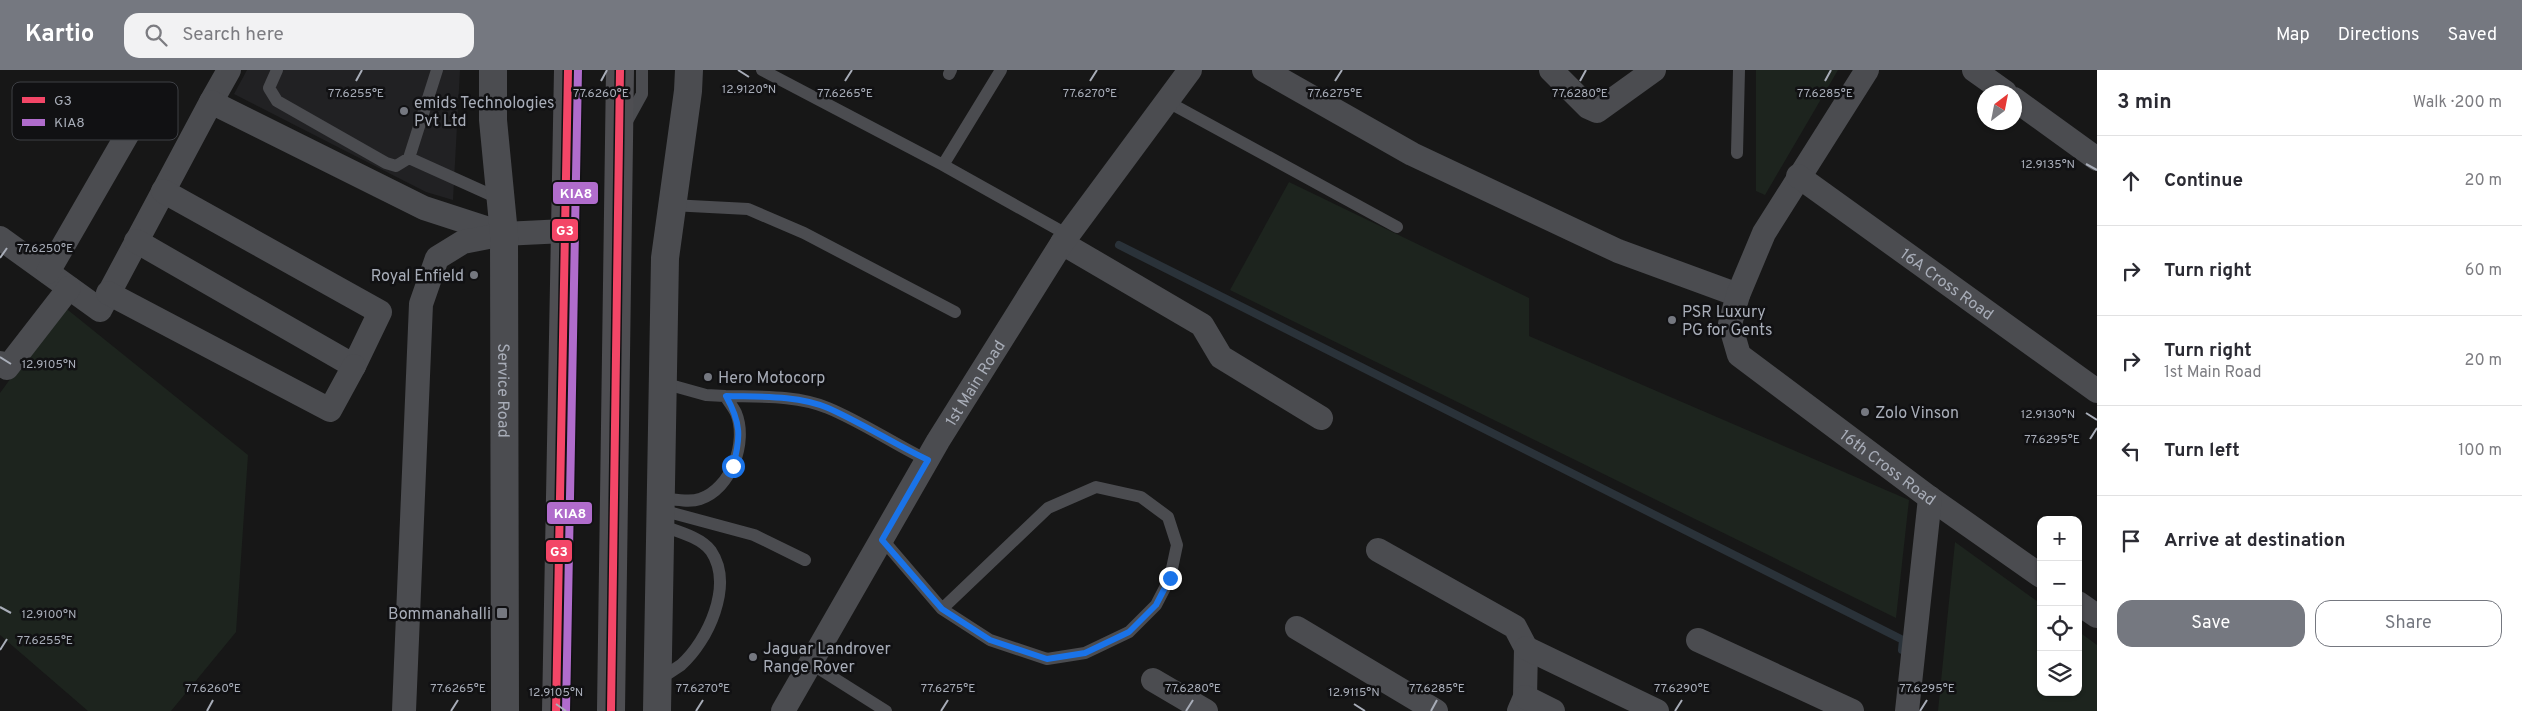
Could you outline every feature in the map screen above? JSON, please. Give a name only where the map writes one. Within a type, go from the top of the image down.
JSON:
[{"type":"highway","points":[[556,711],[568,70]]},
{"type":"highway","points":[[611,711],[620,70]]},
{"type":"street","points":[[0,238],[100,310],[229,70]]},
{"type":"street","name":"Service Road","points":[[493,70],[493,120],[504,234],[505,711]]},
{"type":"street","points":[[657,711],[665,258],[688,91],[689,70]]},
{"type":"street","name":"1st Main Road","points":[[783,711],[928,460],[1065,239],[1190,70]]},
{"type":"street","points":[[1264,70],[1412,154],[1618,251],[1738,295],[1764,233],[1798,176],[1867,70]]},
{"type":"street","points":[[1550,70],[1588,107],[1597,111],[1654,70]]},
{"type":"street","points":[[1974,70],[1995,85]]},
{"type":"street","points":[[211,102],[424,208],[504,234]]},
{"type":"street","points":[[2022,105],[2097,159]]},
{"type":"street","points":[[48,272],[124,140]]},
{"type":"street","name":"16A Cross Road","points":[[1798,176],[2097,391]]},
{"type":"street","points":[[108,293],[330,410],[354,366],[380,312],[163,191]]},
{"type":"street","points":[[404,711],[421,304],[437,258],[463,242],[504,234],[565,231]]},
{"type":"street","points":[[1065,239],[1202,324],[1221,357],[1321,418]]},
{"type":"street","points":[[136,241],[354,366]]},
{"type":"street","points":[[0,363],[7,368],[69,288]]},
{"type":"street","name":"16th Cross Road","points":[[1738,295],[1730,324],[1739,355],[1930,498],[2037,573]]},
{"type":"street","points":[[1907,711],[1930,498]]},
{"type":"street","points":[[1378,550],[1515,627],[1526,648],[1522,704],[1553,711]]},
{"type":"street","points":[[2082,605],[2097,616]]},
{"type":"street","points":[[1297,628],[1436,711]]},
{"type":"street","points":[[1698,640],[1852,711]]},
{"type":"street","points":[[1526,648],[1657,711]]},
{"type":"street","points":[[1153,680],[1206,711]]},
{"type":"lane","points":[[277,70],[269,88],[277,101],[386,163],[396,166],[409,158],[436,70]]},
{"type":"lane","points":[[619,136],[642,94],[642,70]]},
{"type":"lane","points":[[762,70],[943,165],[1065,239]]},
{"type":"lane","points":[[943,165],[1001,70]]},
{"type":"lane","points":[[1737,153],[1738,70]]},
{"type":"lane","points":[[1168,102],[1397,226]]},
{"type":"lane","points":[[409,158],[500,199]]},
{"type":"lane","points":[[671,205],[748,210],[804,233],[955,312]]},
{"type":"lane","points":[[663,383],[706,395],[777,398],[828,408],[928,460]]},
{"type":"lane","points":[[661,511],[710,495],[721,485],[733,466],[738,448],[739,432],[736,414],[726,396]]},
{"type":"lane","points":[[882,540],[942,609],[990,640],[1047,659],[1085,653],[1129,632],[1156,605],[1170,578],[1177,545],[1168,517],[1141,497],[1096,487],[1048,508],[942,609]]},
{"type":"lane","points":[[661,511],[754,536],[805,560]]},
{"type":"lane","points":[[657,680],[681,665],[704,634],[713,618],[720,590],[717,569],[710,551],[661,511]]},
{"type":"lane","points":[[810,663],[886,711]]},
{"type":"shaded area","points":[[247,70],[460,70],[453,200],[426,192],[234,94]]},
{"type":"shaded area","points":[[1756,70],[1838,70],[1765,195],[1756,191]]},
{"type":"shaded area","points":[[1289,182],[1529,298],[1529,336],[1909,500],[1896,618],[1230,290]]},
{"type":"shaded area","points":[[63,306],[248,455],[236,632],[171,711],[88,711],[0,635],[0,393]]},
{"type":"shaded area","points":[[1955,542],[2037,601],[2037,696],[2082,696],[2082,634],[2097,645],[2097,711],[1938,711]]},
{"type":"waterway","points":[[1119,245],[1903,640],[1902,650]]},
{"type":"transit line","name":"G3","points":[[556,711],[568,70]]},
{"type":"transit line","name":"KIA8","points":[[566,711],[578,70]]},
{"type":"transit line","name":"G3","points":[[611,711],[620,70]]},
{"type":"place","name":"emids Technologies Pvt Ltd","points":[[404,111]]},
{"type":"place","name":"Royal Enfield","points":[[474,275]]},
{"type":"place","name":"PSR Luxury PG for Gents","points":[[1672,320]]},
{"type":"place","name":"Hero Motocorp","points":[[708,377]]},
{"type":"place","name":"Zolo Vinson","points":[[1865,412]]},
{"type":"place","name":"Bommanahalli","points":[[502,613]]},
{"type":"place","name":"Jaguar Landrover Range Rover","points":[[753,657]]},
{"type":"route","points":[[733,466],[738,448],[739,432],[736,414],[726,396],[769,397],[800,401],[828,408],[928,460],[882,540],[942,609],[990,640],[1047,659],[1085,653],[1129,632],[1156,605],[1170,578]]}]
